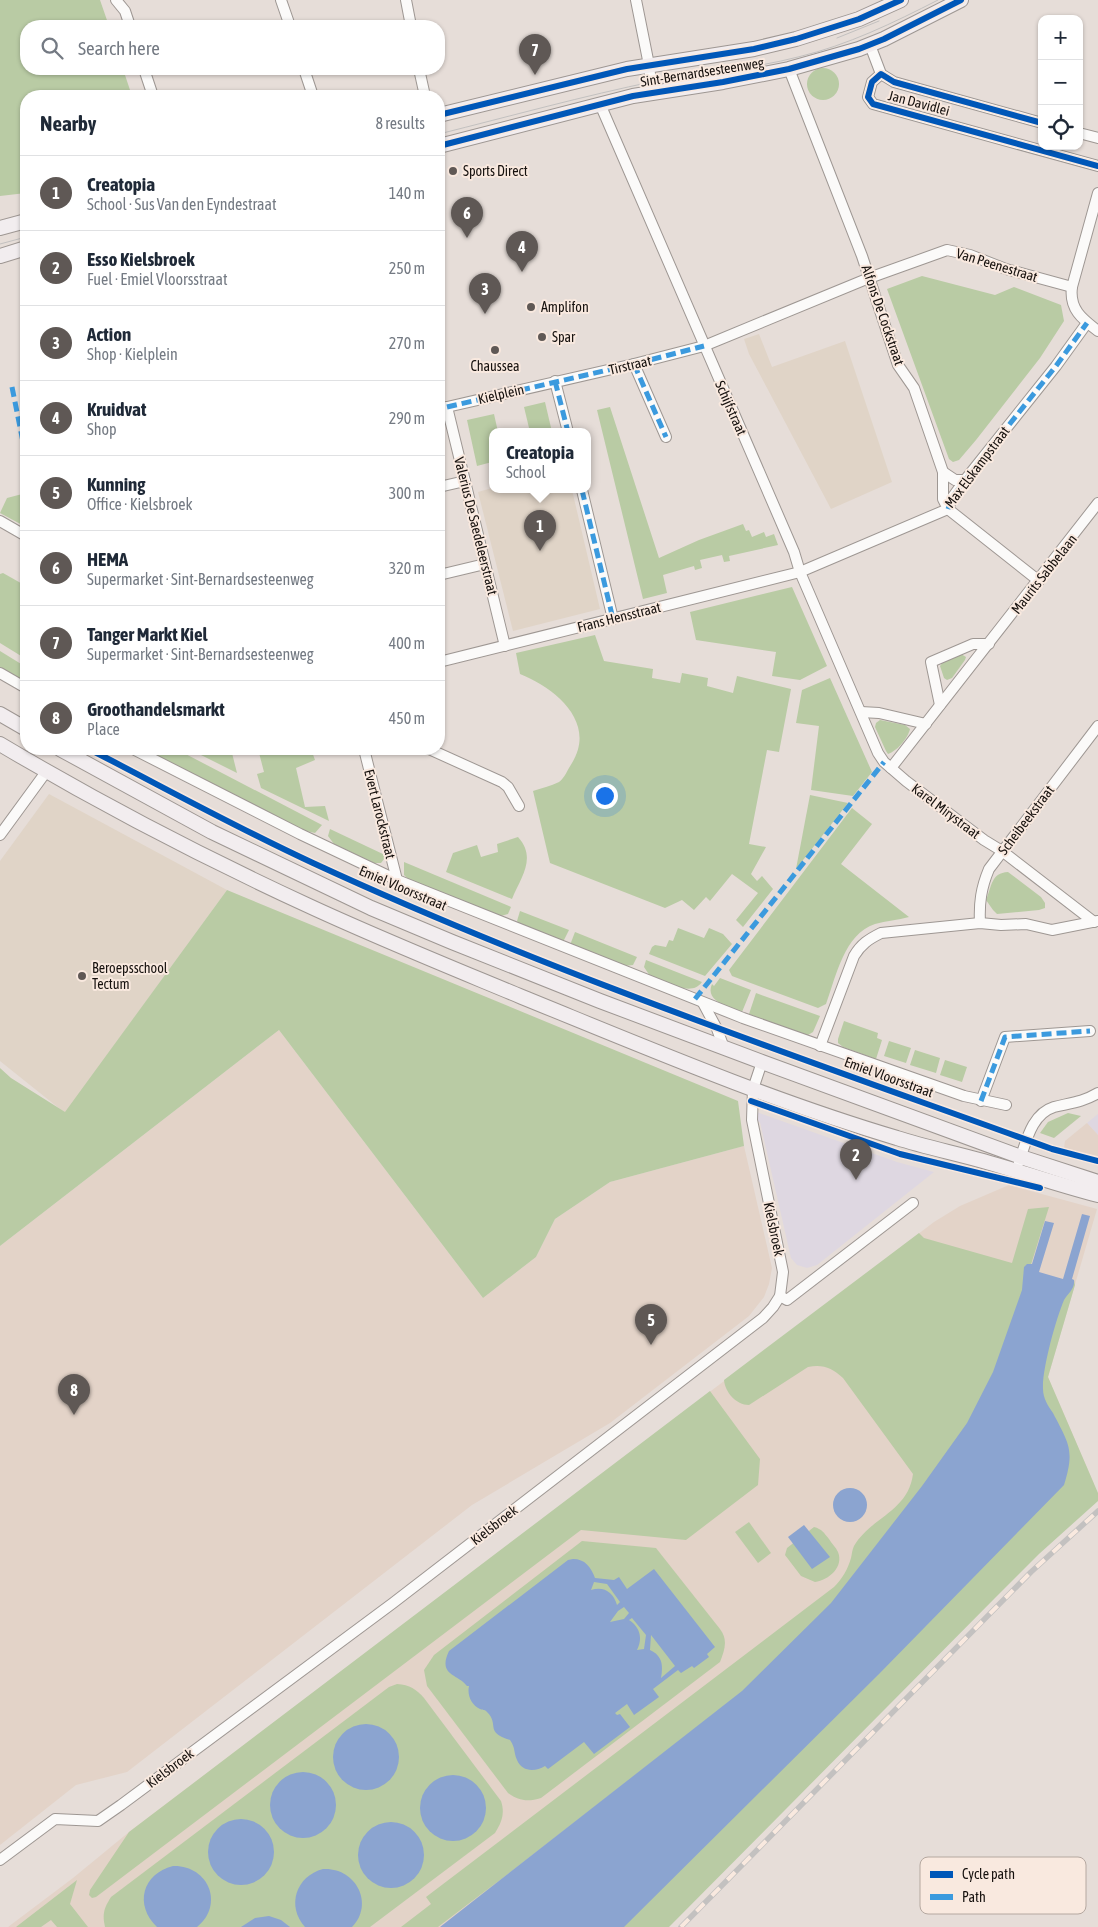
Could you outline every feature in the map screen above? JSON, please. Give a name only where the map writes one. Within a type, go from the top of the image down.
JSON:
[{"type":"street","points":[[116,0],[125,11],[128,20]]},
{"type":"street","points":[[281,0],[288,20]]},
{"type":"street","points":[[406,0],[410,20]]},
{"type":"street","points":[[636,0],[649,65],[652,92]]},
{"type":"street","name":"Sint-Bernardsesteenweg","points":[[445,114],[649,65],[754,49],[796,39],[859,19],[901,0]]},
{"type":"street","name":"Sint-Bernardsesteenweg","points":[[445,144],[652,92],[723,82],[789,69],[870,45],[961,0]]},
{"type":"street","name":"Jan Davidlei","points":[[870,45],[881,74],[894,82],[1038,122]]},
{"type":"street","name":"Alfons De Cockstraat","points":[[789,69],[869,278],[898,365],[914,388],[943,472],[943,499],[948,509]]},
{"type":"street","name":"Jan Davidlei","points":[[881,74],[872,82],[868,97],[873,104],[1098,166]]},
{"type":"street","points":[[146,75],[151,90]]},
{"type":"street","points":[[306,75],[311,90]]},
{"type":"street","points":[[420,75],[424,90]]},
{"type":"street","name":"Schijfstraat","points":[[600,104],[794,552],[800,572],[878,753],[891,768]]},
{"type":"street","points":[[1083,134],[1098,138]]},
{"type":"street","points":[[1098,193],[1072,287],[1071,298],[1074,308],[1087,323],[1098,331]]},
{"type":"street","points":[[0,228],[20,223]]},
{"type":"street","points":[[0,256],[20,250]]},
{"type":"street","name":"Van Peenestraat","points":[[704,346],[869,278],[947,250],[970,255],[1006,269],[1072,287]]},
{"type":"street","name":"Max Elskampstraat","points":[[800,572],[948,509],[952,498],[965,480],[1056,366],[1087,323]]},
{"type":"street","name":"Tirstraat","points":[[555,381],[634,364],[704,346]]},
{"type":"street","points":[[634,364],[666,437]]},
{"type":"street","points":[[555,381],[567,428]]},
{"type":"street","name":"Kielplein","points":[[445,405],[555,381]]},
{"type":"street","name":"Valerius De Saedeleerstraat","points":[[445,412],[465,481],[505,646]]},
{"type":"street","points":[[943,472],[955,480],[965,480]]},
{"type":"street","points":[[445,486],[465,481]]},
{"type":"street","points":[[583,493],[613,619]]},
{"type":"street","name":"Maurits Sabbelaan","points":[[891,768],[1098,503]]},
{"type":"street","points":[[948,509],[1039,580]]},
{"type":"street","points":[[0,521],[20,533]]},
{"type":"street","points":[[445,574],[485,564]]},
{"type":"street","name":"Frans Hensstraat","points":[[445,661],[800,572]]},
{"type":"street","points":[[940,705],[931,662],[973,644],[989,644]]},
{"type":"street","points":[[0,673],[20,685]]},
{"type":"street","points":[[861,712],[879,713],[926,724]]},
{"type":"street","points":[[0,714],[20,726]]},
{"type":"street","name":"Scheibeekstraat","points":[[980,924],[979,900],[983,884],[990,870],[1002,851],[1098,726]]},
{"type":"street","points":[[0,744],[46,772],[156,830],[315,909],[545,1006],[753,1089],[897,1138],[1098,1195]]},
{"type":"street","points":[[71,755],[212,832],[371,908],[541,978],[724,1048],[1021,1157],[1098,1182]]},
{"type":"street","name":"Emiel Vloorsstraat","points":[[145,755],[300,834],[397,880],[703,1003],[964,1096],[1006,1105]]},
{"type":"street","name":"Evert Larockstraat","points":[[366,755],[397,880]]},
{"type":"street","points":[[442,755],[502,782],[508,787],[519,806]]},
{"type":"street","name":"Karel Mirystraat","points":[[891,768],[984,840],[1002,851],[1096,922]]},
{"type":"street","points":[[0,835],[46,772]]},
{"type":"street","points":[[820,1046],[854,956],[859,946],[869,939],[881,934],[980,924],[1026,924],[1052,930],[1096,922]]},
{"type":"street","points":[[703,1003],[717,1029],[724,1048]]},
{"type":"street","points":[[981,1101],[1005,1037],[1090,1030]]},
{"type":"street","name":"Kielsbroek","points":[[0,1860],[55,1819],[98,1821],[121,1805],[393,1603],[746,1331],[768,1312],[780,1296],[783,1272],[752,1120],[753,1089],[762,1062]]},
{"type":"street","points":[[1016,1171],[1032,1127],[1044,1113],[1052,1108],[1086,1100],[1098,1093]]},
{"type":"street","points":[[780,1296],[787,1300],[913,1203]]},
{"type":"shaded area","points":[[759,334],[772,367],[845,341],[892,482],[831,509],[749,354],[744,339]]},
{"type":"shaded area","points":[[489,489],[489,493],[573,493],[600,609],[513,631],[478,492]]},
{"type":"shaded area","name":"Beroepsschool Tectum","points":[[49,794],[227,890],[65,1113],[0,1061],[0,861]]},
{"type":"shaded area","points":[[279,1030],[483,1298],[536,1257],[555,1219],[610,1182],[744,1146],[772,1268],[769,1284],[764,1297],[749,1316],[610,1423],[472,1505],[127,1772],[76,1785],[0,1845],[0,1246]]},
{"type":"shaded area","points":[[751,1110],[897,1162],[934,1172],[817,1265],[807,1268],[797,1265],[791,1258],[760,1122],[752,1120]]},
{"type":"shaded area","points":[[1098,1114],[1098,1135],[1087,1123]]},
{"type":"shaded area","points":[[1087,1123],[1098,1135],[1098,1157],[1064,1148],[1065,1141]]},
{"type":"shaded area","points":[[1009,1185],[1097,1209],[1048,1377],[1094,1484],[656,1927],[8,1927],[73,1878],[129,1832],[934,1222],[960,1206]]},
{"type":"green space","points":[[0,0],[100,0],[107,20],[20,20],[20,75],[125,75],[130,90],[20,90],[20,194],[0,196]]},
{"type":"green space","points":[[823,68],[835,72],[839,84],[835,96],[823,100],[811,96],[807,84],[811,72]]},
{"type":"green space","points":[[922,276],[995,295],[1014,287],[1061,305],[1064,321],[1040,358],[976,440],[959,460],[953,462],[949,459],[887,289]]},
{"type":"green space","points":[[545,402],[551,428],[529,428],[524,407]]},
{"type":"green space","points":[[610,407],[659,558],[699,540],[743,524],[746,531],[749,530],[752,537],[764,532],[766,537],[774,534],[778,545],[729,556],[730,561],[724,562],[722,555],[700,560],[702,568],[695,570],[694,566],[663,575],[667,593],[643,599],[597,410]]},
{"type":"green space","points":[[494,414],[497,428],[489,428],[489,463],[477,466],[467,420]]},
{"type":"green space","points":[[20,495],[20,524],[0,513],[7,498]]},
{"type":"green space","points":[[3,573],[20,583],[20,655],[0,643],[0,574]]},
{"type":"green space","points":[[792,587],[827,666],[800,680],[772,676],[776,652],[696,640],[690,612]]},
{"type":"green space","points":[[595,635],[604,661],[653,669],[652,678],[680,683],[682,673],[708,678],[707,686],[733,693],[737,676],[791,689],[779,752],[767,750],[749,844],[766,847],[751,874],[757,881],[762,876],[773,889],[743,927],[736,920],[758,893],[732,874],[710,901],[706,897],[694,910],[682,900],[665,908],[550,863],[533,791],[563,779],[578,748],[579,734],[576,721],[568,708],[546,688],[520,674],[516,653]]},
{"type":"green space","points":[[0,651],[20,663],[20,679],[0,667]]},
{"type":"green space","points":[[961,654],[966,657],[965,660],[952,678],[947,680],[944,678],[940,666],[943,662]]},
{"type":"green space","points":[[830,678],[872,772],[853,796],[811,790],[819,726],[796,723],[802,690]]},
{"type":"green space","points":[[880,720],[905,725],[910,729],[902,744],[888,754],[875,727],[876,723]]},
{"type":"green space","points":[[156,755],[188,755],[322,825],[315,833],[306,831]]},
{"type":"green space","points":[[201,755],[232,755],[237,773]]},
{"type":"green space","points":[[260,755],[313,755],[315,760],[296,768],[305,807],[325,806],[329,821],[261,788],[257,774],[264,772]]},
{"type":"green space","points":[[810,795],[848,803],[796,869]]},
{"type":"green space","points":[[852,808],[872,824],[841,864],[909,917],[875,924],[864,929],[856,937],[838,969],[826,1004],[818,1008],[732,976],[729,970]]},
{"type":"green space","points":[[330,829],[385,855],[384,859],[381,863],[374,863],[334,844],[328,836]]},
{"type":"green space","points":[[518,837],[524,845],[527,860],[526,868],[512,899],[446,872],[453,853],[477,845],[481,857],[498,852],[497,844]]},
{"type":"green space","points":[[404,862],[511,907],[508,914],[497,917],[408,879],[404,875]]},
{"type":"green space","points":[[1008,872],[1041,897],[1045,903],[1045,908],[997,914],[986,900],[995,878],[1002,873]]},
{"type":"green space","points":[[227,890],[738,1101],[744,1146],[610,1182],[555,1219],[536,1257],[483,1298],[279,1030],[0,1246],[0,1068],[11,1078],[65,1112]]},
{"type":"green space","points":[[520,911],[569,930],[563,942],[519,924],[517,921]]},
{"type":"green space","points":[[678,928],[704,938],[709,928],[723,934],[732,944],[705,976],[649,954],[655,945],[666,947],[669,940],[673,941]]},
{"type":"green space","points":[[575,932],[637,957],[633,965],[625,966],[570,945]]},
{"type":"green space","points":[[646,960],[702,982],[697,987],[691,989],[670,984],[650,976],[644,967]]},
{"type":"green space","points":[[720,978],[751,990],[742,1012],[720,1003],[712,995],[712,984],[714,986]]},
{"type":"green space","points":[[756,993],[820,1016],[813,1032],[808,1035],[802,1035],[749,1014]]},
{"type":"green space","points":[[844,1021],[878,1033],[877,1038],[882,1040],[876,1059],[843,1047],[838,1043]]},
{"type":"green space","points":[[889,1041],[911,1048],[906,1063],[884,1056]]},
{"type":"green space","points":[[915,1050],[940,1058],[936,1073],[910,1065]]},
{"type":"green space","points":[[945,1060],[967,1067],[962,1082],[940,1075]]},
{"type":"green space","points":[[1068,1113],[1081,1116],[1054,1138],[1040,1133],[1048,1122]]},
{"type":"green space","points":[[1049,1207],[989,1399],[881,1584],[440,1927],[501,1879],[438,1927],[401,1927],[431,1904],[426,1897],[834,1587],[846,1570],[853,1548],[861,1536],[897,1506],[910,1487],[913,1474],[843,1378],[835,1372],[823,1367],[808,1367],[749,1405],[740,1403],[732,1397],[726,1389],[724,1380],[919,1233],[924,1238],[1012,1263],[1028,1209]]},
{"type":"green space","points":[[1063,1279],[1074,1280],[1075,1285],[1048,1377],[1098,1493],[1098,1501],[1039,1554],[669,1927],[602,1927],[1034,1384]]},
{"type":"green space","points":[[710,1391],[760,1459],[758,1485],[686,1540],[581,1530],[96,1897],[92,1898],[89,1895],[90,1890],[129,1832]]},
{"type":"green space","points":[[749,1522],[771,1553],[758,1563],[735,1532]]},
{"type":"green space","points":[[814,1527],[826,1535],[837,1550],[839,1558],[837,1568],[830,1576],[815,1582],[801,1576],[785,1555],[787,1548]]},
{"type":"green space","points":[[582,1541],[656,1548],[723,1633],[724,1649],[720,1662],[541,1798],[532,1800],[520,1799],[508,1793],[427,1686],[424,1670],[434,1655]]},
{"type":"green space","points":[[397,1684],[412,1688],[424,1698],[501,1801],[502,1817],[495,1833],[370,1927],[105,1927],[104,1911],[111,1897],[389,1687]]},
{"type":"green space","points":[[77,1880],[70,1904],[88,1927],[57,1927],[51,1920],[41,1927],[16,1927]]},
{"type":"water","points":[[1082,1214],[1090,1216],[1072,1279],[1074,1280],[1073,1286],[1064,1300],[1057,1319],[1043,1380],[1045,1399],[1063,1432],[1069,1448],[1069,1463],[1064,1485],[879,1674],[624,1927],[440,1927],[742,1691],[831,1603],[922,1486],[967,1423],[993,1372],[1022,1290],[1024,1267],[1027,1264],[1032,1264],[1045,1221],[1054,1223],[1039,1272],[1063,1279]]},
{"type":"water","points":[[850,1488],[857,1489],[862,1493],[866,1498],[866,1512],[862,1517],[857,1521],[850,1522],[843,1521],[838,1517],[834,1512],[833,1505],[834,1498],[838,1493],[843,1489]]},
{"type":"water","points":[[804,1525],[830,1557],[812,1569],[788,1537]]},
{"type":"water","points":[[577,1559],[584,1562],[592,1570],[595,1578],[614,1580],[619,1577],[627,1589],[654,1569],[715,1647],[707,1654],[709,1657],[694,1668],[692,1666],[681,1673],[678,1670],[653,1689],[659,1697],[634,1715],[627,1704],[615,1713],[617,1715],[620,1714],[630,1727],[594,1754],[584,1742],[548,1769],[545,1766],[529,1770],[519,1764],[510,1740],[497,1734],[491,1717],[487,1712],[472,1702],[469,1696],[469,1686],[447,1670],[446,1659],[449,1651],[568,1560]],"holes":[[[594,1582],[607,1584],[620,1602],[617,1605],[607,1591],[600,1589],[591,1590]],[[624,1607],[629,1613],[624,1619],[610,1622],[618,1611]],[[632,1618],[646,1635],[644,1649],[637,1650],[640,1641],[638,1629],[629,1620]],[[651,1635],[675,1666],[661,1678],[660,1658],[650,1650]]]},
{"type":"water","points":[[372,1724],[390,1733],[397,1744],[399,1757],[397,1770],[390,1781],[379,1788],[360,1790],[342,1781],[335,1770],[333,1751],[342,1733],[353,1726]]},
{"type":"water","points":[[303,1772],[316,1774],[326,1782],[334,1792],[336,1805],[334,1818],[326,1828],[316,1836],[303,1838],[290,1836],[280,1828],[272,1818],[270,1805],[272,1792],[280,1782],[290,1774]]},
{"type":"water","points":[[447,1775],[459,1775],[477,1784],[484,1795],[486,1808],[484,1821],[477,1832],[466,1839],[447,1841],[434,1836],[425,1827],[420,1814],[420,1802],[425,1789],[434,1780]]},
{"type":"water","points":[[235,1819],[247,1819],[259,1824],[269,1834],[274,1846],[272,1865],[259,1880],[247,1885],[235,1885],[223,1880],[213,1870],[208,1858],[208,1846],[213,1834],[223,1824]]},
{"type":"water","points":[[384,1822],[398,1822],[410,1827],[419,1836],[424,1848],[422,1868],[415,1879],[398,1888],[384,1888],[372,1883],[363,1874],[358,1862],[358,1848],[363,1836],[372,1827]]},
{"type":"water","points":[[173,1866],[185,1867],[195,1872],[209,1888],[211,1897],[210,1908],[205,1918],[197,1927],[157,1927],[145,1909],[145,1891],[148,1883],[162,1870]]},
{"type":"water","points":[[323,1869],[334,1870],[344,1874],[358,1888],[362,1908],[359,1918],[352,1927],[305,1927],[299,1919],[295,1901],[300,1885],[306,1878]]},
{"type":"water","points":[[269,1916],[281,1920],[290,1927],[241,1927],[255,1918]]},
{"type":"tram line","points":[[445,132],[656,81],[763,65],[817,52],[870,33],[938,0]]},
{"type":"tram line","points":[[837,38],[879,21]]},
{"type":"tram line","points":[[0,244],[20,239]]},
{"type":"railway","points":[[681,1927],[1031,1572],[1098,1511]]},
{"type":"marked path","points":[[948,509],[952,498],[965,480],[1056,366],[1087,323]]},
{"type":"marked path","points":[[447,407],[704,346]]},
{"type":"marked path","points":[[634,364],[666,437]]},
{"type":"marked path","points":[[555,381],[567,428]]},
{"type":"marked path","points":[[12,387],[20,427]]},
{"type":"marked path","points":[[583,493],[613,619]]},
{"type":"marked path","points":[[695,999],[884,762]]},
{"type":"marked path","points":[[981,1101],[1005,1037],[1090,1031]]},
{"type":"cycle path","points":[[445,114],[627,69],[754,49],[796,39],[859,19],[901,0]]},
{"type":"cycle path","points":[[445,144],[633,96],[723,82],[789,69],[859,49],[884,39],[961,0]]},
{"type":"cycle path","points":[[1038,122],[894,82],[881,74],[872,82],[868,97],[873,104],[1038,149]]},
{"type":"cycle path","points":[[1040,150],[1098,166]]},
{"type":"cycle path","points":[[100,755],[285,850],[495,942],[587,979],[772,1048],[1052,1149],[1098,1161]]},
{"type":"cycle path","points":[[751,1101],[900,1154],[1040,1188]]},
{"type":"place","name":"Tanger Markt Kiel","points":[[535,75]]},
{"type":"place","name":"Sports Direct","points":[[453,171]]},
{"type":"place","name":"HEMA","points":[[467,238]]},
{"type":"place","name":"Kruidvat","points":[[522,272]]},
{"type":"place","name":"Amplifon","points":[[531,307]]},
{"type":"place","name":"Action","points":[[485,314]]},
{"type":"place","name":"Spar","points":[[542,337]]},
{"type":"place","name":"Chaussea","points":[[495,350]]},
{"type":"place","name":"Creatopia","points":[[540,551]]},
{"type":"place","name":"Beroepsschool Tectum","points":[[82,976]]},
{"type":"place","name":"Esso Kielsbroek","points":[[856,1180]]},
{"type":"place","name":"Kunning","points":[[651,1345]]},
{"type":"place","name":"Groothandelsmarkt","points":[[74,1415]]}]
